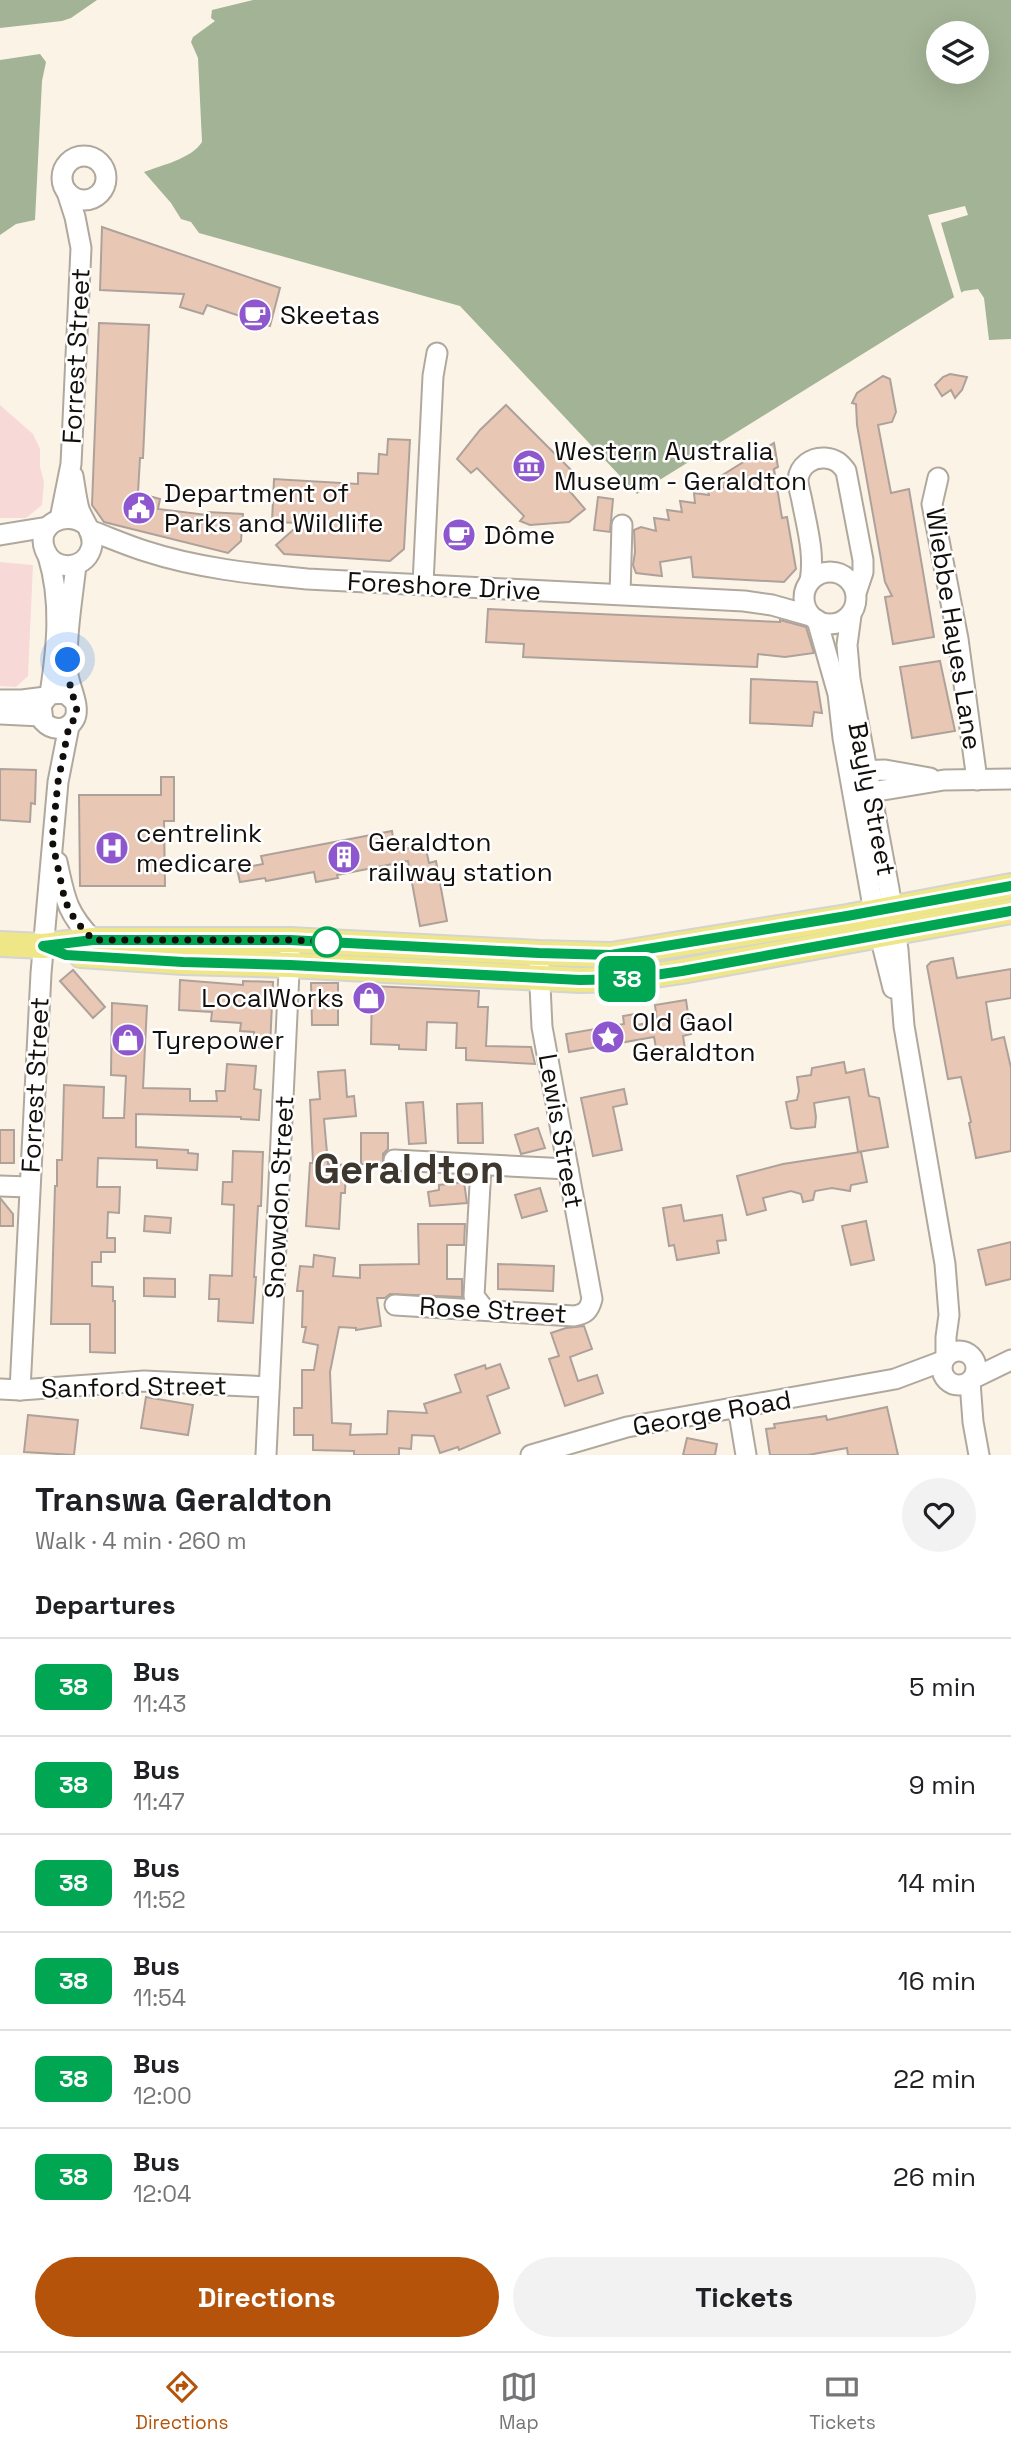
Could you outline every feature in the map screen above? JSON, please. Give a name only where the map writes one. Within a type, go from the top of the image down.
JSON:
[{"type":"main road","points":[[43,946],[66,955],[183,962],[580,980],[628,979],[885,922],[1011,886]]},
{"type":"main road","points":[[0,944],[43,946],[93,940],[290,940],[611,955],[885,922],[1011,911]]},
{"type":"street","name":"Forrest Street","points":[[81,248],[107,180],[103,165],[97,159],[83,155],[70,160],[62,172],[63,186],[75,217],[81,248],[71,464],[78,506],[87,527]]},
{"type":"street","points":[[67,192],[79,200],[100,194]]},
{"type":"street","points":[[423,584],[433,376],[437,353]]},
{"type":"street","points":[[830,459],[839,462],[846,471],[863,560],[863,572],[851,615],[839,623],[824,623],[814,618],[805,602],[808,584],[812,556],[798,479],[804,466],[811,460],[830,459]]},
{"type":"street","name":"Forrest Street","points":[[54,523],[71,464]]},
{"type":"street","name":"Wiebbe Hayes Lane","points":[[938,478],[932,504],[958,639],[977,780]]},
{"type":"street","points":[[0,538],[73,518],[87,527],[92,543],[82,560],[68,660],[76,717],[69,726],[52,728],[45,707]]},
{"type":"street","points":[[47,554],[44,540],[54,523]]},
{"type":"street","points":[[621,594],[622,525]]},
{"type":"street","name":"Foreshore Drive","points":[[87,527],[146,552],[203,566],[255,574],[744,601],[772,605],[814,618]]},
{"type":"street","points":[[0,538],[47,554],[62,565],[82,560]]},
{"type":"street","name":"Foreshore Drive","points":[[82,560],[105,553],[146,552]]},
{"type":"street","name":"Forrest Street","points":[[47,554],[56,580],[57,595],[56,638],[45,707],[58,782]]},
{"type":"street","points":[[808,584],[822,573],[837,573],[850,580],[856,593]]},
{"type":"street","name":"Foreshore Drive","points":[[744,601],[774,598],[808,584]]},
{"type":"street","name":"Bayly Street","points":[[851,615],[848,645],[858,771]]},
{"type":"street","name":"Bayly Street","points":[[814,618],[858,771],[904,1026],[943,1253],[950,1315],[945,1359]]},
{"type":"street","points":[[0,714],[45,707],[65,693],[74,700]]},
{"type":"street","points":[[0,700],[22,700],[45,707]]},
{"type":"street","name":"Forrest Street","points":[[10,1389],[29,1187],[52,840],[58,782],[69,726]]},
{"type":"street","points":[[858,771],[885,771],[944,780],[1011,779]]},
{"type":"street","points":[[862,794],[944,780]]},
{"type":"street","points":[[52,840],[65,901],[75,920],[93,940]]},
{"type":"street","name":"Snowdon Street","points":[[266,1455],[290,940]]},
{"type":"street","name":"Lewis Street","points":[[539,953],[542,1027],[592,1299],[590,1308]]},
{"type":"street","points":[[394,1160],[568,1169]]},
{"type":"street","points":[[481,1166],[474,1296],[484,1309]]},
{"type":"street","points":[[0,1186],[29,1187]]},
{"type":"street","name":"Rose Street","points":[[395,1305],[573,1316],[584,1314],[590,1308]]},
{"type":"street","name":"Bayly Street","points":[[950,1315],[970,1354]]},
{"type":"street","points":[[957,1351],[1009,1361],[961,1381],[942,1372],[945,1359],[957,1351]]},
{"type":"street","points":[[970,1354],[977,1366],[961,1381],[958,1401],[973,1422],[979,1455]]},
{"type":"street","name":"George Road","points":[[531,1455],[627,1427],[895,1379],[945,1359]]},
{"type":"street","name":"George Road","points":[[895,1379],[961,1381]]},
{"type":"street","name":"Sanford Street","points":[[10,1389],[144,1381],[269,1387]]},
{"type":"street","points":[[738,1408],[746,1455]]},
{"type":"shaded area","points":[[0,0],[97,0],[62,21],[0,28]]},
{"type":"shaded area","points":[[253,0],[1011,0],[1011,339],[989,340],[984,298],[978,289],[964,291],[637,494],[460,306],[199,233],[191,222],[181,219],[144,172],[184,157],[202,142],[198,58],[191,42],[193,37],[215,21],[211,18],[212,10]]},
{"type":"shaded area","points":[[40,54],[46,62],[42,81],[35,220],[16,224],[0,235],[0,60]]},
{"type":"shaded area","points":[[0,405],[33,434],[40,449],[40,467],[44,482],[42,505],[26,518],[0,518]]},
{"type":"shaded area","points":[[0,562],[33,565],[28,676],[16,687],[0,686]]},
{"type":"pier","points":[[965,206],[968,215],[941,223],[962,295],[955,300],[928,215]]},
{"type":"building","points":[[102,227],[280,288],[270,326],[207,305],[203,314],[180,307],[184,294],[100,290]]},
{"type":"building","points":[[99,323],[149,325],[143,458],[140,458],[138,493],[160,499],[158,509],[207,515],[208,512],[243,514],[241,541],[228,553],[104,522],[92,505]]},
{"type":"building","points":[[950,374],[967,377],[962,390],[955,398],[951,390],[942,396],[935,385]]},
{"type":"building","points":[[883,376],[890,379],[896,412],[892,422],[878,425],[891,493],[909,489],[934,637],[893,644],[885,597],[892,596],[885,582],[857,425],[856,404],[852,403],[857,393]]},
{"type":"building","points":[[506,405],[579,478],[567,488],[585,509],[569,522],[530,525],[520,521],[524,516],[477,468],[471,473],[457,459],[480,430]]},
{"type":"building","points":[[388,439],[410,440],[404,549],[390,561],[284,554],[276,545],[301,523],[272,522],[274,479],[358,484],[358,473],[378,474],[379,454],[387,455]]},
{"type":"building","points":[[774,443],[778,467],[774,469],[782,518],[787,517],[796,569],[784,582],[693,577],[691,557],[660,562],[662,576],[636,573],[633,565],[634,530],[641,527],[656,531],[654,518],[669,520],[667,510],[682,512],[680,501],[695,503],[694,493],[709,495],[707,485],[723,487],[721,476]]},
{"type":"building","points":[[598,497],[613,499],[610,532],[594,530]]},
{"type":"building","points":[[488,609],[780,620],[806,627],[814,653],[785,657],[758,654],[757,667],[523,657],[524,644],[486,642]]},
{"type":"building","points":[[940,661],[955,731],[912,738],[900,667]]},
{"type":"building","points":[[751,679],[817,682],[822,713],[814,712],[812,726],[750,723]]},
{"type":"building","points":[[0,769],[36,770],[35,804],[31,803],[30,822],[0,820]]},
{"type":"building","points":[[161,777],[174,777],[174,821],[164,821],[165,886],[80,886],[79,795],[161,795]]},
{"type":"building","name":"Geraldton railway station","points":[[392,831],[395,851],[425,845],[429,863],[436,861],[447,921],[420,926],[408,861],[337,875],[338,878],[316,882],[314,872],[266,881],[265,878],[240,882],[237,869],[263,864],[261,856]]},
{"type":"building","points":[[953,958],[957,978],[1011,969],[1011,998],[986,1002],[992,1040],[1004,1037],[1011,1068],[1011,1151],[976,1158],[961,1077],[948,1079],[927,966],[931,962]]},
{"type":"building","points":[[73,970],[105,1007],[93,1018],[60,981]]},
{"type":"building","points":[[180,980],[243,985],[243,981],[273,982],[270,1048],[254,1047],[254,1032],[240,1031],[241,1023],[211,1021],[212,1012],[179,1010]]},
{"type":"building","points":[[311,983],[338,983],[338,1025],[312,1025]]},
{"type":"building","points":[[372,986],[479,991],[478,1007],[488,1007],[486,1046],[531,1047],[535,1064],[466,1060],[466,1048],[456,1048],[457,1023],[427,1022],[426,1050],[371,1044]]},
{"type":"building","points":[[686,1000],[691,1034],[683,1036],[685,1049],[657,1053],[654,1037],[569,1052],[566,1034],[624,1024],[623,1016],[635,1014],[637,1025],[657,1021],[655,1005]]},
{"type":"building","points":[[112,1003],[147,1006],[143,1088],[190,1089],[190,1101],[217,1101],[216,1091],[225,1091],[227,1064],[256,1066],[254,1089],[261,1090],[259,1120],[241,1117],[136,1114],[136,1147],[188,1150],[188,1153],[198,1154],[197,1170],[157,1168],[157,1160],[98,1158],[97,1187],[120,1187],[119,1213],[108,1212],[107,1238],[115,1238],[115,1252],[101,1252],[101,1262],[92,1262],[92,1286],[113,1287],[115,1353],[90,1352],[90,1324],[51,1324],[55,1186],[57,1160],[62,1160],[64,1085],[104,1087],[103,1118],[124,1118],[126,1076],[111,1075]]},
{"type":"building","points":[[844,1062],[846,1073],[864,1069],[869,1096],[879,1098],[888,1147],[858,1152],[849,1097],[814,1103],[815,1127],[791,1128],[786,1102],[797,1100],[797,1077],[811,1075],[812,1068]]},
{"type":"building","points":[[345,1070],[347,1097],[354,1096],[356,1116],[324,1119],[328,1164],[346,1165],[339,1229],[306,1226],[310,1163],[313,1163],[310,1100],[320,1099],[318,1072]]},
{"type":"building","points":[[624,1089],[627,1104],[613,1107],[622,1150],[593,1156],[581,1098]]},
{"type":"building","points":[[423,1102],[426,1143],[409,1144],[406,1103]]},
{"type":"building","points":[[482,1103],[483,1143],[458,1143],[457,1104]]},
{"type":"building","points":[[538,1128],[545,1148],[521,1154],[515,1135]]},
{"type":"building","points":[[0,1130],[14,1130],[14,1163],[0,1163]]},
{"type":"building","points":[[361,1133],[388,1133],[388,1149],[383,1154],[383,1164],[361,1164]]},
{"type":"building","points":[[233,1151],[263,1152],[253,1323],[218,1321],[219,1299],[209,1299],[210,1275],[232,1276],[234,1205],[222,1204],[223,1182],[232,1182]]},
{"type":"building","points":[[861,1152],[867,1182],[851,1185],[850,1191],[832,1188],[815,1191],[813,1200],[803,1202],[801,1194],[791,1191],[763,1198],[766,1210],[747,1215],[737,1176],[783,1164]]},
{"type":"building","points":[[464,1182],[467,1203],[430,1206],[428,1192],[439,1190],[439,1185]]},
{"type":"building","points":[[540,1188],[547,1211],[522,1218],[515,1195]]},
{"type":"building","points":[[0,1198],[13,1214],[13,1226],[0,1226]]},
{"type":"building","points":[[681,1205],[684,1221],[722,1215],[726,1240],[717,1241],[719,1253],[677,1260],[674,1245],[669,1246],[663,1208]]},
{"type":"building","points":[[145,1216],[171,1218],[170,1233],[144,1231]]},
{"type":"building","points":[[866,1221],[874,1260],[851,1265],[842,1226]]},
{"type":"building","points":[[418,1224],[465,1224],[464,1245],[447,1245],[447,1279],[462,1279],[462,1297],[390,1294],[385,1298],[377,1298],[381,1326],[356,1330],[339,1327],[330,1372],[332,1423],[351,1424],[350,1435],[387,1434],[388,1411],[427,1413],[424,1404],[461,1392],[455,1375],[485,1365],[486,1369],[500,1364],[509,1388],[487,1396],[500,1433],[459,1450],[458,1447],[440,1453],[434,1436],[412,1435],[411,1449],[399,1448],[399,1455],[354,1455],[354,1451],[313,1450],[313,1435],[294,1435],[294,1408],[302,1408],[302,1370],[314,1370],[318,1345],[303,1342],[306,1327],[302,1327],[303,1291],[297,1291],[300,1266],[313,1267],[314,1255],[335,1258],[333,1276],[360,1278],[360,1265],[419,1264]]},
{"type":"building","points":[[1011,1242],[1011,1279],[986,1285],[978,1250]]},
{"type":"building","points":[[498,1264],[554,1266],[553,1291],[498,1289]]},
{"type":"building","points":[[144,1278],[175,1279],[175,1297],[144,1296]]},
{"type":"building","points":[[584,1326],[592,1349],[570,1357],[578,1381],[597,1375],[603,1393],[565,1406],[549,1359],[559,1356],[551,1333]]},
{"type":"building","points":[[146,1397],[193,1405],[188,1435],[141,1428]]},
{"type":"building","points":[[887,1407],[898,1455],[848,1455],[847,1448],[808,1455],[770,1455],[766,1429],[775,1428],[774,1424],[826,1416],[827,1420]]},
{"type":"building","points":[[28,1415],[78,1420],[74,1455],[24,1452]]},
{"type":"building","points":[[687,1438],[717,1444],[715,1455],[683,1455]]},
{"type":"bus line","name":"38","points":[[1011,886],[891,909],[611,955],[290,940],[93,940],[43,946],[66,955],[183,962],[580,980],[628,979],[1011,911]]},
{"type":"place","name":"Skeetas","points":[[255,315]]},
{"type":"place","name":"Western Australia Museum - Geraldton","points":[[529,466]]},
{"type":"place","name":"Department of Parks and Wildlife","points":[[139,508]]},
{"type":"place","name":"Dôme","points":[[459,535]]},
{"type":"place","name":"centrelink medicare","points":[[112,848]]},
{"type":"place","name":"Geraldton railway station","points":[[344,857]]},
{"type":"place","name":"LocalWorks","points":[[369,998]]},
{"type":"place","name":"Old Gaol Geraldton","points":[[608,1037]]},
{"type":"place","name":"Tyrepower","points":[[128,1040]]},
{"type":"district","name":"Geraldton","points":[[409,1169]]},
{"type":"route","points":[[68,660],[68,677],[77,711],[69,726],[58,782],[52,840],[65,901],[75,920],[93,940],[327,942]]}]
